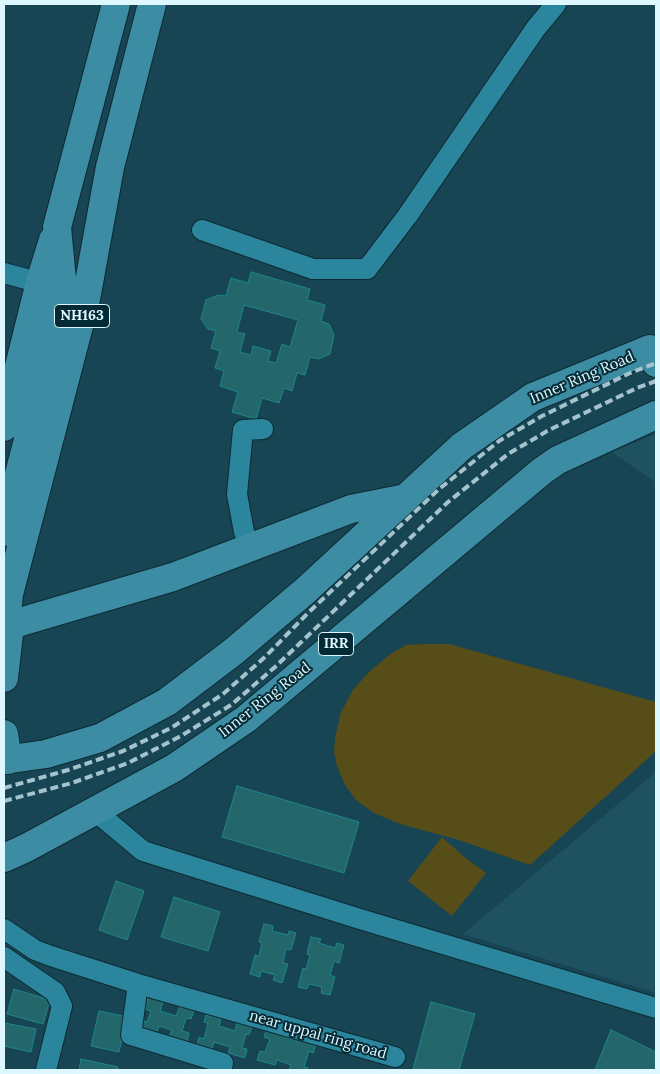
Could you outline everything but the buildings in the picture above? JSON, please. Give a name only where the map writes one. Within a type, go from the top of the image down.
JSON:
[{"type":"highway","name":"NH163","points":[[4,427],[51,286],[57,227],[116,4]]},
{"type":"highway","name":"NH163","points":[[4,678],[10,626],[7,614],[9,594],[86,299],[110,168],[152,4]]},
{"type":"highway","name":"NH163","points":[[4,532],[64,301],[51,286]]},
{"type":"highway","name":"Inner Ring Road","points":[[5,751],[46,754],[100,738],[167,702],[240,646],[304,591],[462,446],[533,397],[653,356]]},
{"type":"highway","name":"Inner Ring Road","points":[[4,858],[174,768],[246,719],[542,471],[558,460],[656,414]]},
{"type":"highway","points":[[10,626],[173,577],[351,509],[406,498]]},
{"type":"street","points":[[202,230],[313,269],[367,269],[408,215],[536,28],[556,4]]},
{"type":"street","points":[[4,273],[51,286]]},
{"type":"street","points":[[251,547],[244,532],[237,494],[253,430]]},
{"type":"street","points":[[94,810],[143,851],[360,919],[656,1008]]},
{"type":"street","name":"near uppal ring road","points":[[4,929],[35,950],[51,956],[138,984],[395,1057]]},
{"type":"street","points":[[4,956],[55,992],[62,1006],[46,1070]]},
{"type":"street","points":[[138,984],[131,1035],[222,1067]]},
{"type":"shaded area","points":[[656,434],[656,483],[612,452]]},
{"type":"shaded area","points":[[449,644],[656,702],[656,751],[530,865],[459,840],[400,824],[374,813],[356,800],[345,785],[337,766],[334,752],[335,738],[341,712],[353,690],[368,673],[389,655],[406,645]]},
{"type":"shaded area","points":[[656,772],[656,993],[463,934],[500,903]]},
{"type":"shaded area","points":[[442,837],[486,873],[452,916],[408,881]]},
{"type":"railway","points":[[4,788],[68,770],[123,751],[171,728],[223,694],[265,657],[307,614],[438,490],[499,441],[542,416],[630,373],[656,363]]},
{"type":"railway","points":[[4,801],[72,783],[128,763],[181,736],[231,705],[275,667],[448,502],[508,454],[549,430],[637,388],[656,381]]}]
